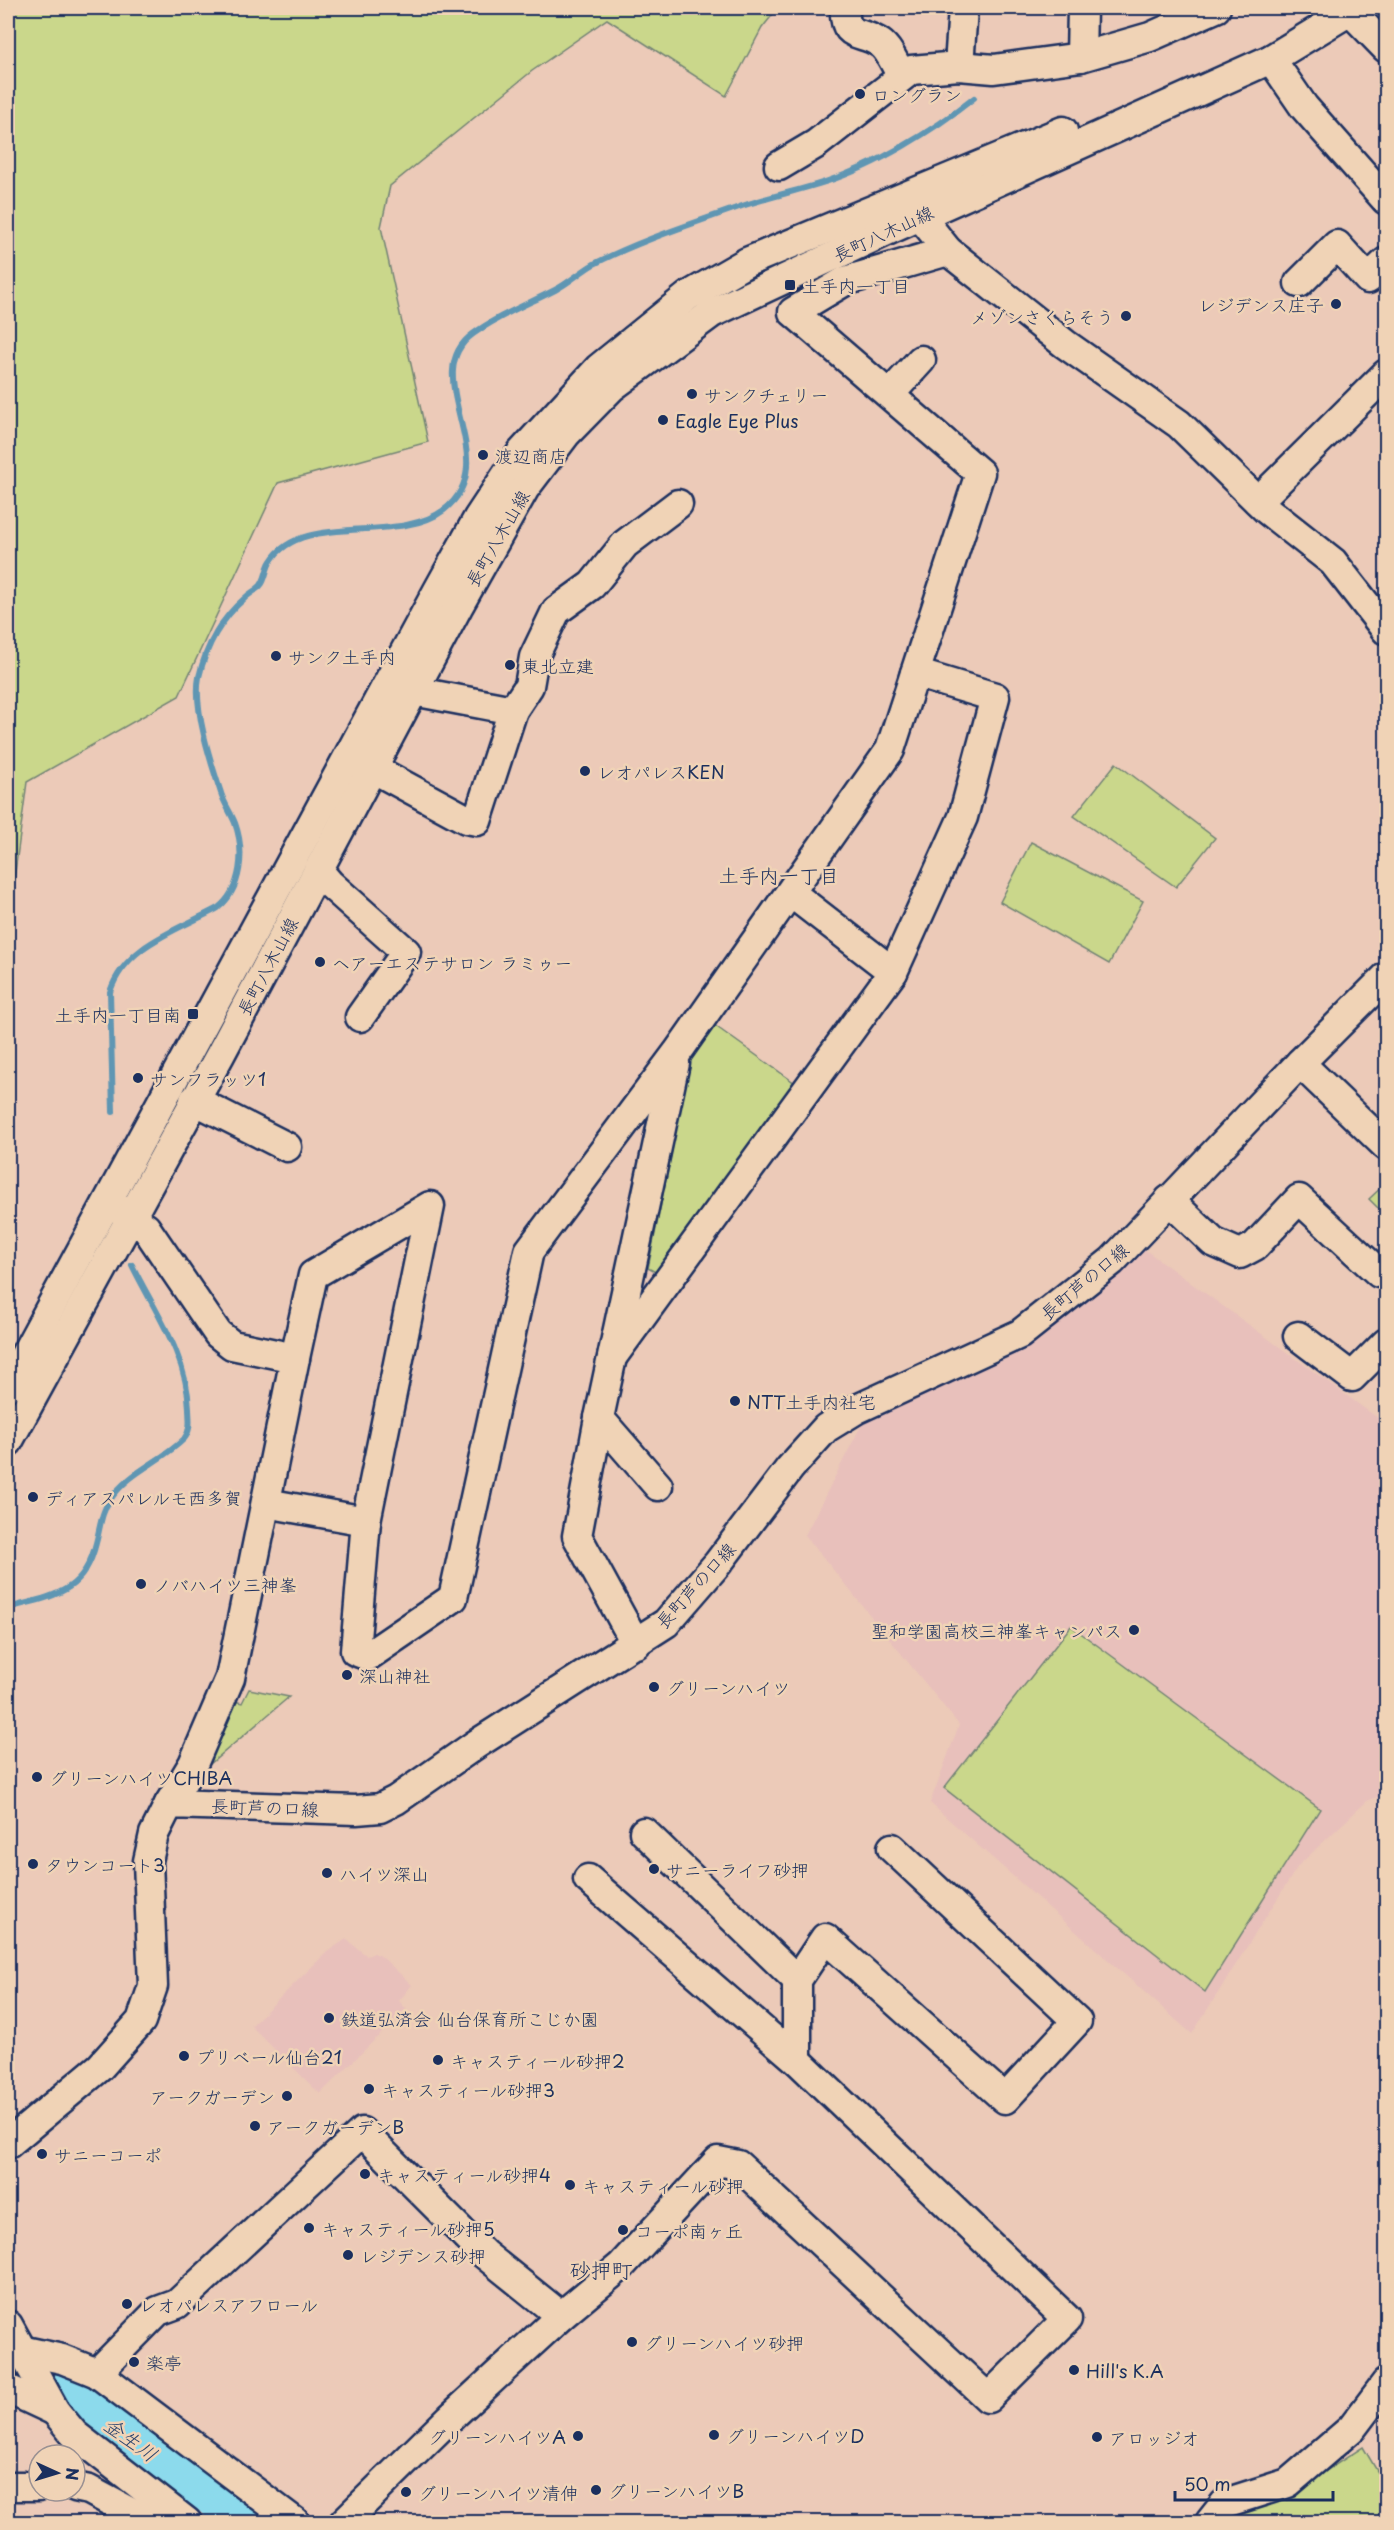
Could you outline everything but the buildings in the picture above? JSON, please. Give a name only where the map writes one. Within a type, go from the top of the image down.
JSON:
[{"type":"street","points":[[845,8],[844,19],[853,33],[881,43],[901,75]]},
{"type":"street","points":[[959,66],[963,8]]},
{"type":"street","points":[[1081,57],[1082,8]]},
{"type":"street","points":[[779,166],[816,144],[901,75],[911,70],[959,66],[994,69],[1081,57],[1150,37],[1216,8]]},
{"type":"street","points":[[8,1386],[478,518],[520,453],[599,368],[688,296],[747,262],[915,206],[940,182],[1235,63],[1345,9],[1386,48]]},
{"type":"street","name":"長町八木山線","points":[[8,1442],[525,488],[566,434],[612,387],[712,313],[915,206],[1089,140],[1271,59],[1345,9]]},
{"type":"street","points":[[1271,59],[1304,107],[1386,200]]},
{"type":"street","points":[[915,206],[948,251],[1065,344],[1179,424],[1301,540],[1333,562],[1386,630]]},
{"type":"street","points":[[1299,283],[1337,245],[1368,279],[1386,262]]},
{"type":"street","points":[[8,2144],[100,2067],[141,2021],[153,1986],[148,1861],[154,1834],[193,1764],[230,1678],[313,1275],[430,1206],[366,1521],[355,1651],[368,1656],[453,1599],[529,1251],[677,1053],[890,750],[980,473],[793,312],[845,281],[948,251]]},
{"type":"street","points":[[890,394],[921,360]]},
{"type":"street","points":[[1258,501],[1385,378]]},
{"type":"street","points":[[372,768],[466,819],[477,821],[513,710],[529,686],[534,657],[556,611],[592,585],[626,543],[678,504]]},
{"type":"street","points":[[613,1356],[893,972],[963,817],[995,697],[915,673]]},
{"type":"street","points":[[413,691],[513,710]]},
{"type":"street","points":[[318,870],[330,884],[406,952],[360,1017]]},
{"type":"street","points":[[791,893],[893,972]]},
{"type":"street","name":"長町芦の口線","points":[[170,1804],[356,1810],[380,1808],[396,1800],[533,1707],[636,1644],[666,1623],[718,1563],[790,1468],[826,1428],[857,1409],[1020,1334],[1112,1261],[1300,1063],[1385,980]]},
{"type":"street","points":[[636,1644],[577,1536],[599,1418],[677,1053]]},
{"type":"street","points":[[1300,1063],[1386,1146]]},
{"type":"street","points":[[194,1100],[286,1147]]},
{"type":"street","points":[[625,1124],[660,1135]]},
{"type":"street","points":[[1169,1200],[1213,1242],[1240,1254],[1255,1246],[1299,1199],[1384,1273]]},
{"type":"street","points":[[107,1201],[146,1228],[218,1334],[232,1345],[295,1358]]},
{"type":"street","points":[[1298,1336],[1352,1377],[1386,1343]]},
{"type":"street","points":[[599,1418],[658,1486]]},
{"type":"street","points":[[266,1503],[366,1521]]},
{"type":"street","points":[[644,1832],[797,1980]]},
{"type":"street","points":[[797,2060],[797,1980],[825,1938],[1005,2099],[1077,2021],[892,1848]]},
{"type":"street","points":[[344,2523],[450,2418],[561,2316],[621,2266],[717,2162],[738,2164],[988,2398],[1067,2319],[797,2060],[588,1879]]},
{"type":"street","points":[[97,2373],[158,2311],[177,2304],[362,2132],[484,2254],[561,2316]]},
{"type":"street","points":[[18,2346],[62,2359],[97,2373],[295,2523]]},
{"type":"street","points":[[18,2346],[50,2403],[74,2434],[187,2523]]},
{"type":"street","points":[[1210,2523],[1225,2503],[1288,2483],[1352,2428],[1386,2383]]},
{"type":"street","points":[[8,2390],[50,2403]]},
{"type":"street","points":[[8,2486],[27,2486]]},
{"type":"street","points":[[87,2490],[141,2518],[153,2498]]},
{"type":"shaded area","name":"聖和学園高校三神峯キャンパス","points":[[1144,1249],[1386,1424],[1386,1794],[1367,1801],[1298,1866],[1192,2034],[930,1803],[959,1725],[805,1535],[866,1416],[1084,1300]]},
{"type":"shaded area","name":"鉄道弘済会 仙台保育所こじか園","points":[[346,1939],[367,1956],[374,1953],[381,1956],[412,1985],[399,2001],[406,2009],[320,2094],[251,2026],[327,1952]]},
{"type":"green space","points":[[8,8],[778,8],[762,28],[726,96],[607,19],[532,71],[390,186],[381,227],[428,442],[278,483],[179,696],[27,782],[8,925]]},
{"type":"green space","points":[[1116,763],[1215,838],[1176,887],[1074,816]]},
{"type":"green space","points":[[1031,842],[1143,901],[1109,964],[1000,902]]},
{"type":"green space","points":[[714,1025],[799,1086],[661,1275],[648,1268],[690,1061]]},
{"type":"green space","points":[[1386,1183],[1386,1216],[1369,1199]]},
{"type":"green space","points":[[1071,1626],[1320,1809],[1205,1992],[944,1788]]},
{"type":"green space","points":[[249,1689],[289,1697],[210,1764],[207,1762],[234,1701],[242,1703]]},
{"type":"green space","points":[[1363,2447],[1386,2486],[1386,2522],[1232,2522],[1242,2511],[1287,2496]]},
{"type":"waterway","points":[[113,1112],[110,992],[117,976],[140,951],[170,932],[218,908],[226,900],[237,880],[240,857],[238,834],[212,767],[204,735],[198,704],[199,677],[216,633],[229,614],[261,585],[271,561],[285,546],[305,537],[327,532],[402,526],[425,520],[444,510],[461,490],[467,468],[466,444],[455,395],[453,372],[458,352],[473,334],[483,327],[560,287],[594,264],[630,247],[742,206],[825,182],[864,167],[922,135],[974,98]]},
{"type":"waterway","points":[[8,1608],[52,1596],[74,1583],[91,1560],[103,1515],[117,1490],[135,1474],[175,1447],[184,1439],[188,1431],[190,1424],[187,1389],[176,1352],[132,1265]]},
{"type":"waterway","name":"金生川","points":[[8,2372],[69,2394],[247,2522]]},
{"type":"place","name":"ロングラン","points":[[860,94]]},
{"type":"place","name":"土手内一丁目","points":[[790,285]]},
{"type":"place","name":"レジデンス庄子","points":[[1336,304]]},
{"type":"place","name":"メゾンさくらそう","points":[[1126,316]]},
{"type":"place","name":"サンクチェリー","points":[[692,394]]},
{"type":"place","name":"Eagle Eye Plus","points":[[663,420]]},
{"type":"place","name":"渡辺商店","points":[[483,455]]},
{"type":"place","name":"サンク土手内","points":[[276,656]]},
{"type":"place","name":"東北立建","points":[[510,665]]},
{"type":"place","name":"レオパレスKEN","points":[[585,771]]},
{"type":"place","name":"ヘアーエステサロン ラミゥー","points":[[320,962]]},
{"type":"place","name":"土手内一丁目南","points":[[193,1014]]},
{"type":"place","name":"サンフラッツ1","points":[[138,1078]]},
{"type":"place","name":"NTT土手内社宅","points":[[735,1401]]},
{"type":"place","name":"ディアスパレルモ西多賀","points":[[33,1497]]},
{"type":"place","name":"ノバハイツ三神峯","points":[[141,1584]]},
{"type":"place","name":"聖和学園高校三神峯キャンパス","points":[[1134,1630]]},
{"type":"place","name":"深山神社","points":[[347,1675]]},
{"type":"place","name":"グリーンハイツ","points":[[654,1687]]},
{"type":"place","name":"グリーンハイツCHIBA","points":[[37,1777]]},
{"type":"place","name":"タウンコート3","points":[[33,1864]]},
{"type":"place","name":"サニーライフ砂押","points":[[654,1869]]},
{"type":"place","name":"ハイツ深山","points":[[327,1873]]},
{"type":"place","name":"鉄道弘済会 仙台保育所こじか園","points":[[329,2018]]},
{"type":"place","name":"プリベール仙台21","points":[[184,2056]]},
{"type":"place","name":"キャスティール砂押2","points":[[438,2060]]},
{"type":"place","name":"キャスティール砂押3","points":[[369,2089]]},
{"type":"place","name":"アークガーデン","points":[[287,2096]]},
{"type":"place","name":"アークガーデンB","points":[[255,2126]]},
{"type":"place","name":"サニーコーポ","points":[[42,2154]]},
{"type":"place","name":"キャスティール砂押4","points":[[365,2174]]},
{"type":"place","name":"キャスティール砂押","points":[[570,2185]]},
{"type":"place","name":"キャスティール砂押5","points":[[309,2228]]},
{"type":"place","name":"コーポ南ヶ丘","points":[[623,2230]]},
{"type":"place","name":"レジデンス砂押","points":[[348,2255]]},
{"type":"place","name":"レオパレスアフロール","points":[[127,2304]]},
{"type":"place","name":"グリーンハイツ砂押","points":[[632,2342]]},
{"type":"place","name":"楽亭","points":[[134,2362]]},
{"type":"place","name":"Hill's K.A","points":[[1074,2370]]},
{"type":"place","name":"グリーンハイツD","points":[[714,2435]]},
{"type":"place","name":"グリーンハイツA","points":[[578,2436]]},
{"type":"place","name":"アロッジオ","points":[[1097,2437]]},
{"type":"place","name":"グリーンハイツB","points":[[596,2490]]},
{"type":"place","name":"グリーンハイツ清伸","points":[[406,2492]]},
{"type":"district","name":"土手内一丁目","points":[[779,875]]},
{"type":"district","name":"砂押町","points":[[601,2269]]}]
